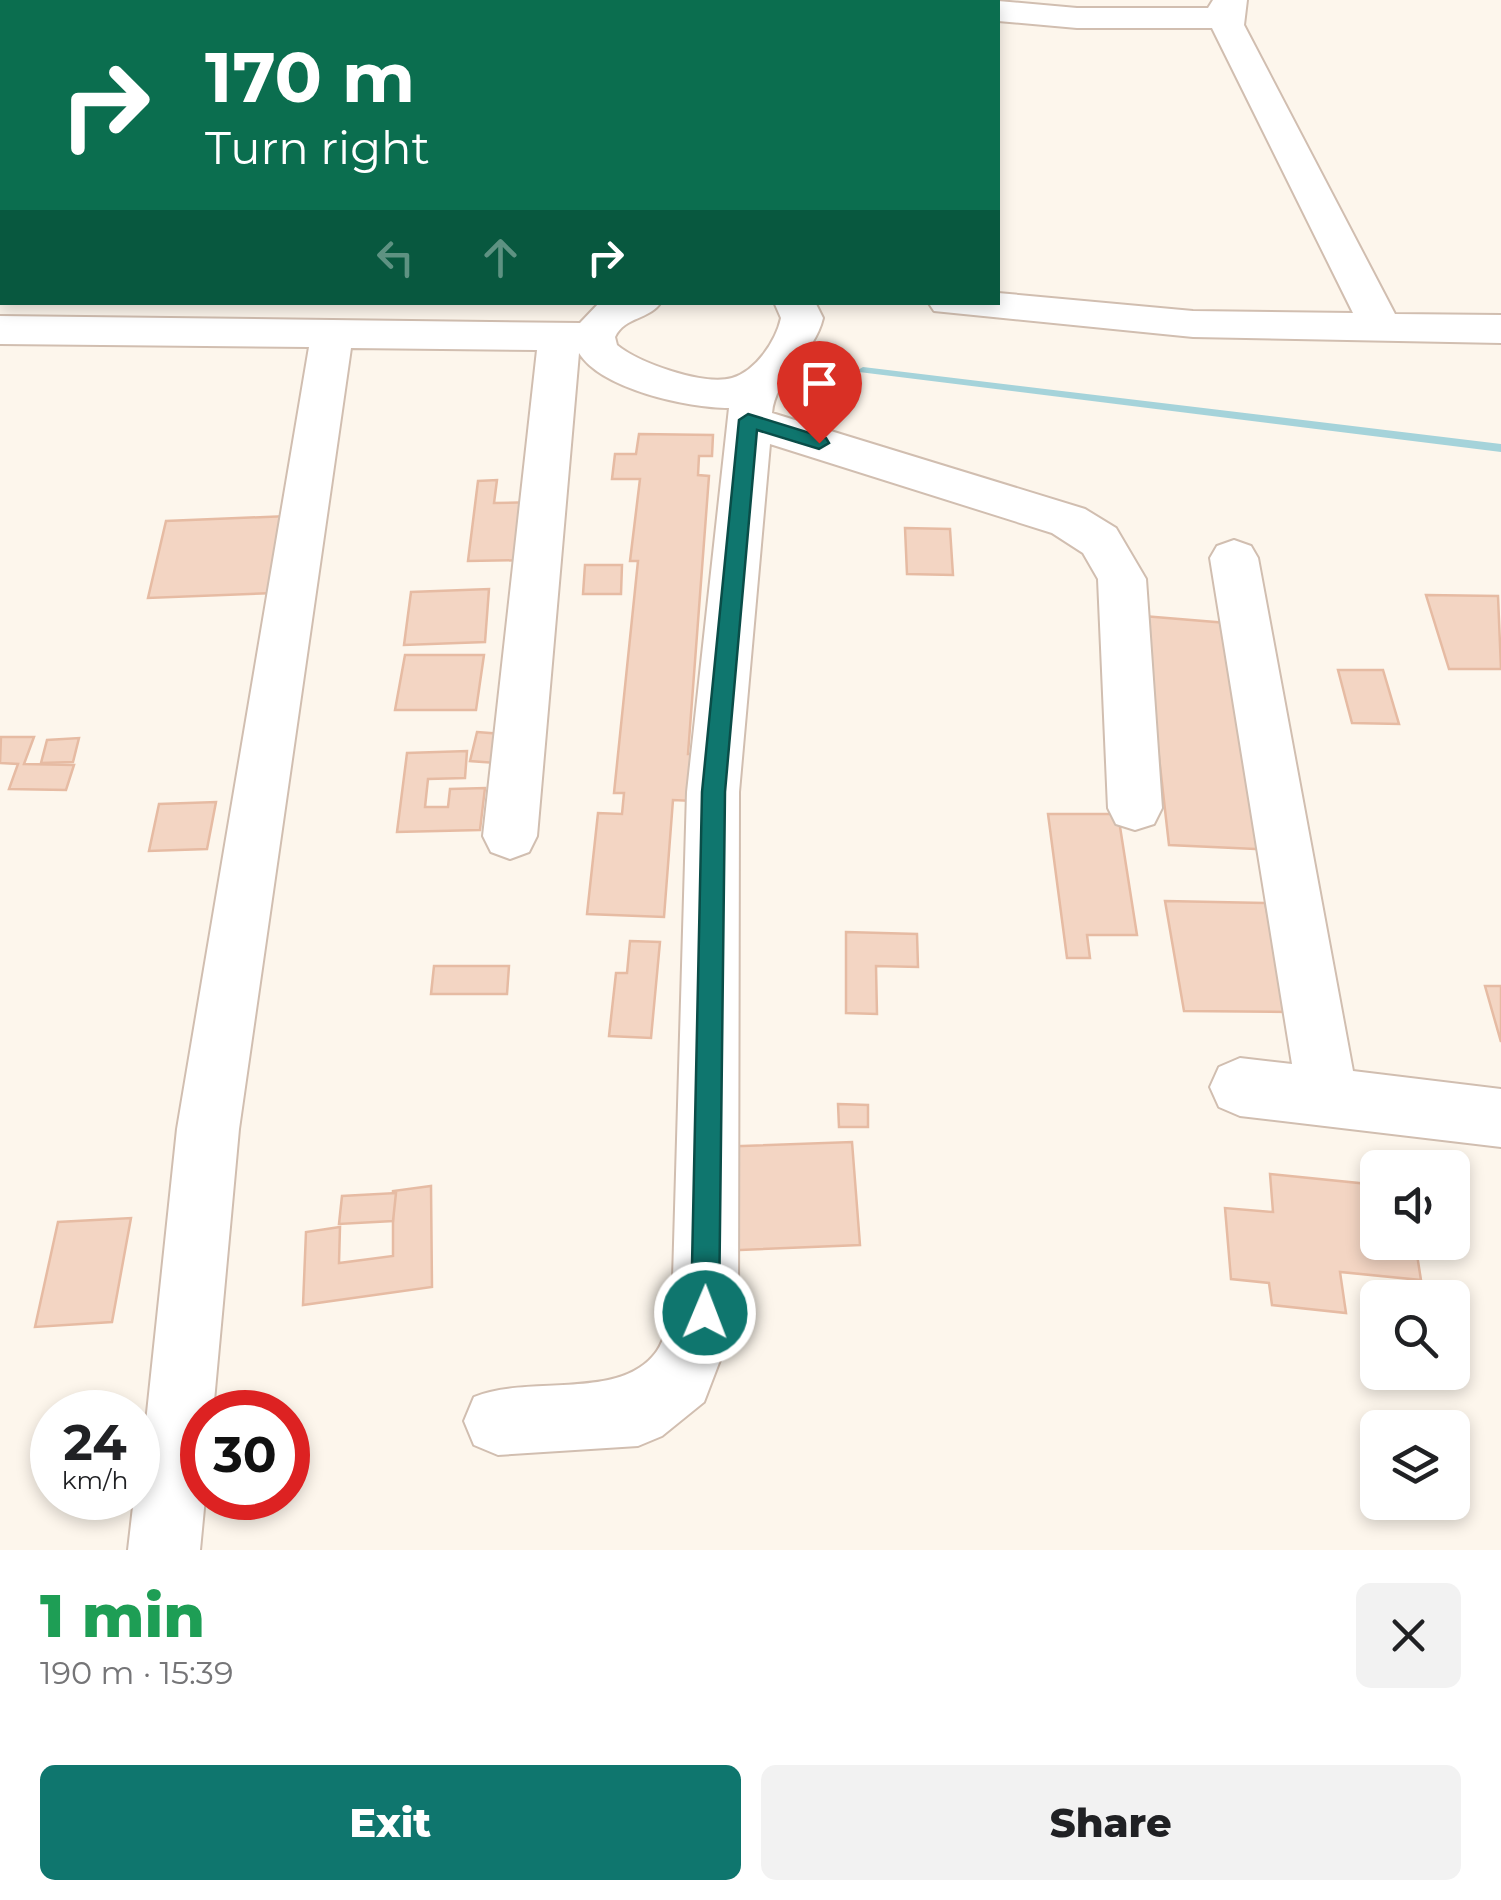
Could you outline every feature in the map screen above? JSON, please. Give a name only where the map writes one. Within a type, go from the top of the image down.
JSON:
[{"type":"street","points":[[1000,11],[1077,18],[1215,18],[1228,8]]},
{"type":"street","points":[[1228,8],[1227,25],[1380,325]]},
{"type":"street","points":[[510,836],[576,338],[611,312],[631,305]]},
{"type":"street","points":[[498,1421],[638,1412],[680,1378],[705,1313],[713,792],[750,403],[801,328],[803,305]]},
{"type":"street","points":[[982,305],[1194,324],[1501,329]]},
{"type":"street","points":[[0,330],[576,338],[621,366],[696,392],[726,394],[1037,514],[1076,522],[1108,545],[1122,580],[1134,808]]},
{"type":"street","points":[[164,1550],[208,1129],[332,336]]},
{"type":"street","points":[[1234,558],[1327,1098]]},
{"type":"street","points":[[1240,1087],[1501,1118]]},
{"type":"building","points":[[639,434],[713,435],[712,456],[699,456],[698,475],[709,476],[688,754],[697,754],[693,801],[673,800],[664,917],[587,914],[598,813],[622,814],[624,793],[614,793],[638,561],[630,561],[640,479],[612,479],[615,454],[636,454]]},
{"type":"building","points":[[497,480],[494,503],[539,502],[534,560],[468,561],[478,481]]},
{"type":"building","points":[[288,516],[275,593],[148,598],[166,521]]},
{"type":"building","points":[[905,528],[950,529],[953,575],[907,574]]},
{"type":"building","points":[[585,565],[622,565],[621,594],[583,594]]},
{"type":"building","points":[[489,589],[485,642],[404,645],[411,592]]},
{"type":"building","points":[[1426,595],[1498,596],[1501,669],[1449,669]]},
{"type":"building","points":[[1143,616],[1239,624],[1277,850],[1169,845]]},
{"type":"building","points":[[405,655],[484,655],[476,710],[395,710]]},
{"type":"building","points":[[1338,670],[1383,670],[1399,724],[1352,723]]},
{"type":"building","points":[[477,732],[502,734],[496,763],[470,761]]},
{"type":"building","points":[[1,737],[34,737],[24,764],[74,765],[66,790],[9,789],[18,764],[0,763]]},
{"type":"building","points":[[79,738],[73,762],[41,763],[47,740]]},
{"type":"building","points":[[467,751],[465,778],[428,779],[425,807],[448,807],[450,789],[485,788],[480,830],[397,832],[407,753]]},
{"type":"building","points":[[216,802],[207,849],[149,851],[159,804]]},
{"type":"building","points":[[1048,814],[1118,814],[1137,935],[1087,935],[1090,958],[1067,958]]},
{"type":"building","points":[[1165,901],[1265,903],[1288,1012],[1184,1011]]},
{"type":"building","points":[[846,932],[917,934],[918,967],[876,966],[877,1014],[846,1013]]},
{"type":"building","points":[[630,941],[660,942],[651,1038],[609,1036],[616,973],[627,973]]},
{"type":"building","points":[[434,966],[509,966],[507,994],[431,994]]},
{"type":"building","points":[[1485,986],[1501,986],[1501,1042]]},
{"type":"building","points":[[838,1104],[868,1105],[868,1127],[839,1127]]},
{"type":"building","points":[[852,1142],[860,1245],[717,1251],[714,1147]]},
{"type":"building","points":[[1270,1174],[1360,1183],[1360,1260],[1418,1260],[1421,1280],[1340,1272],[1346,1313],[1272,1305],[1269,1283],[1231,1279],[1225,1208],[1273,1212]]},
{"type":"building","points":[[431,1186],[432,1287],[303,1305],[306,1232],[340,1227],[339,1263],[393,1256],[393,1191]]},
{"type":"building","points":[[396,1193],[393,1221],[339,1224],[342,1196]]},
{"type":"building","points":[[131,1218],[112,1322],[35,1327],[58,1222]]},
{"type":"waterway","points":[[863,370],[1501,448]]},
{"type":"route","points":[[705,1313],[713,792],[748,420],[819,443]]}]
